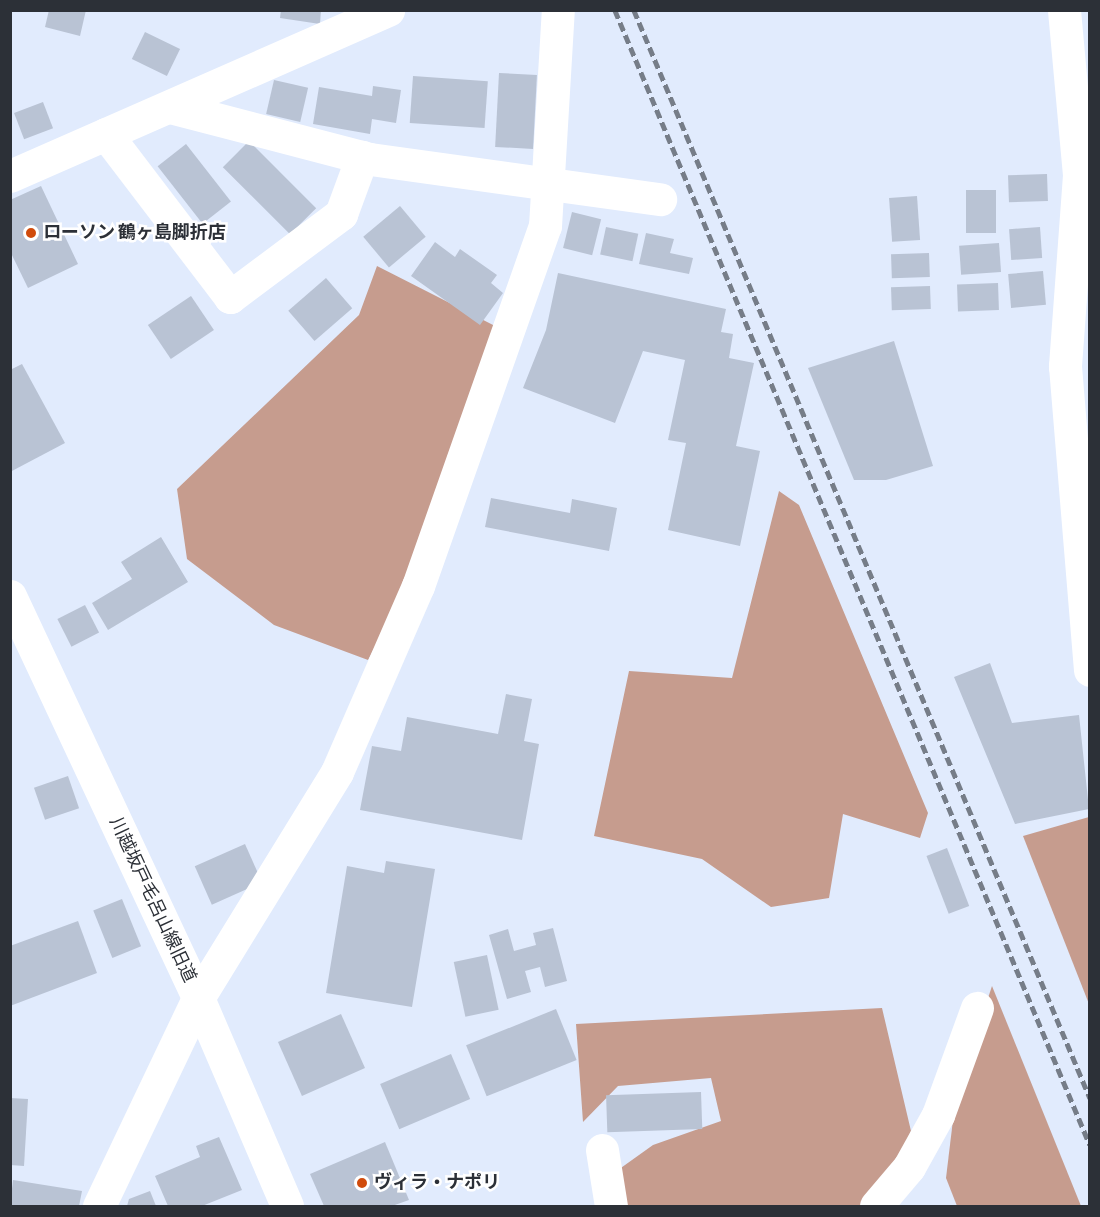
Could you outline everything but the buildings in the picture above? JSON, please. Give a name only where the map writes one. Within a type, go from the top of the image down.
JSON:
[{"type":"street","points":[[10,176],[388,10]]},
{"type":"street","points":[[99,1206],[198,998],[337,772],[418,586],[545,226],[558,10]]},
{"type":"street","points":[[1064,10],[1084,176],[1065,366],[1089,670]]},
{"type":"street","points":[[170,107],[362,157],[660,199]]},
{"type":"street","points":[[106,134],[230,297],[341,214],[362,157]]},
{"type":"street","name":"川越坂戸毛呂山線旧道","points":[[10,596],[198,998],[287,1206]]},
{"type":"street","points":[[876,1206],[909,1167],[938,1115],[977,1008]]},
{"type":"street","points":[[602,1150],[611,1206]]},
{"type":"shaded area","points":[[377,266],[497,327],[399,600],[368,660],[274,625],[187,559],[177,489],[359,315]]},
{"type":"shaded area","points":[[779,491],[799,505],[928,813],[920,838],[843,814],[829,898],[771,907],[702,859],[594,836],[629,671],[732,678]]},
{"type":"shaded area","points":[[1090,817],[1089,1004],[1023,836]]},
{"type":"shaded area","points":[[992,986],[1081,1206],[957,1206],[946,1178],[956,1095]]},
{"type":"shaded area","points":[[882,1008],[911,1131],[878,1206],[614,1206],[611,1175],[653,1145],[721,1121],[711,1078],[618,1086],[583,1122],[576,1024]]},
{"type":"railway","points":[[615,10],[1090,1145]]},
{"type":"railway","points":[[634,10],[1090,1098]]},
{"type":"place","name":"ローソン 鶴ヶ島脚折店","points":[[31,233]]},
{"type":"place","name":"ヴィラ・ナポリ","points":[[362,1183]]}]
